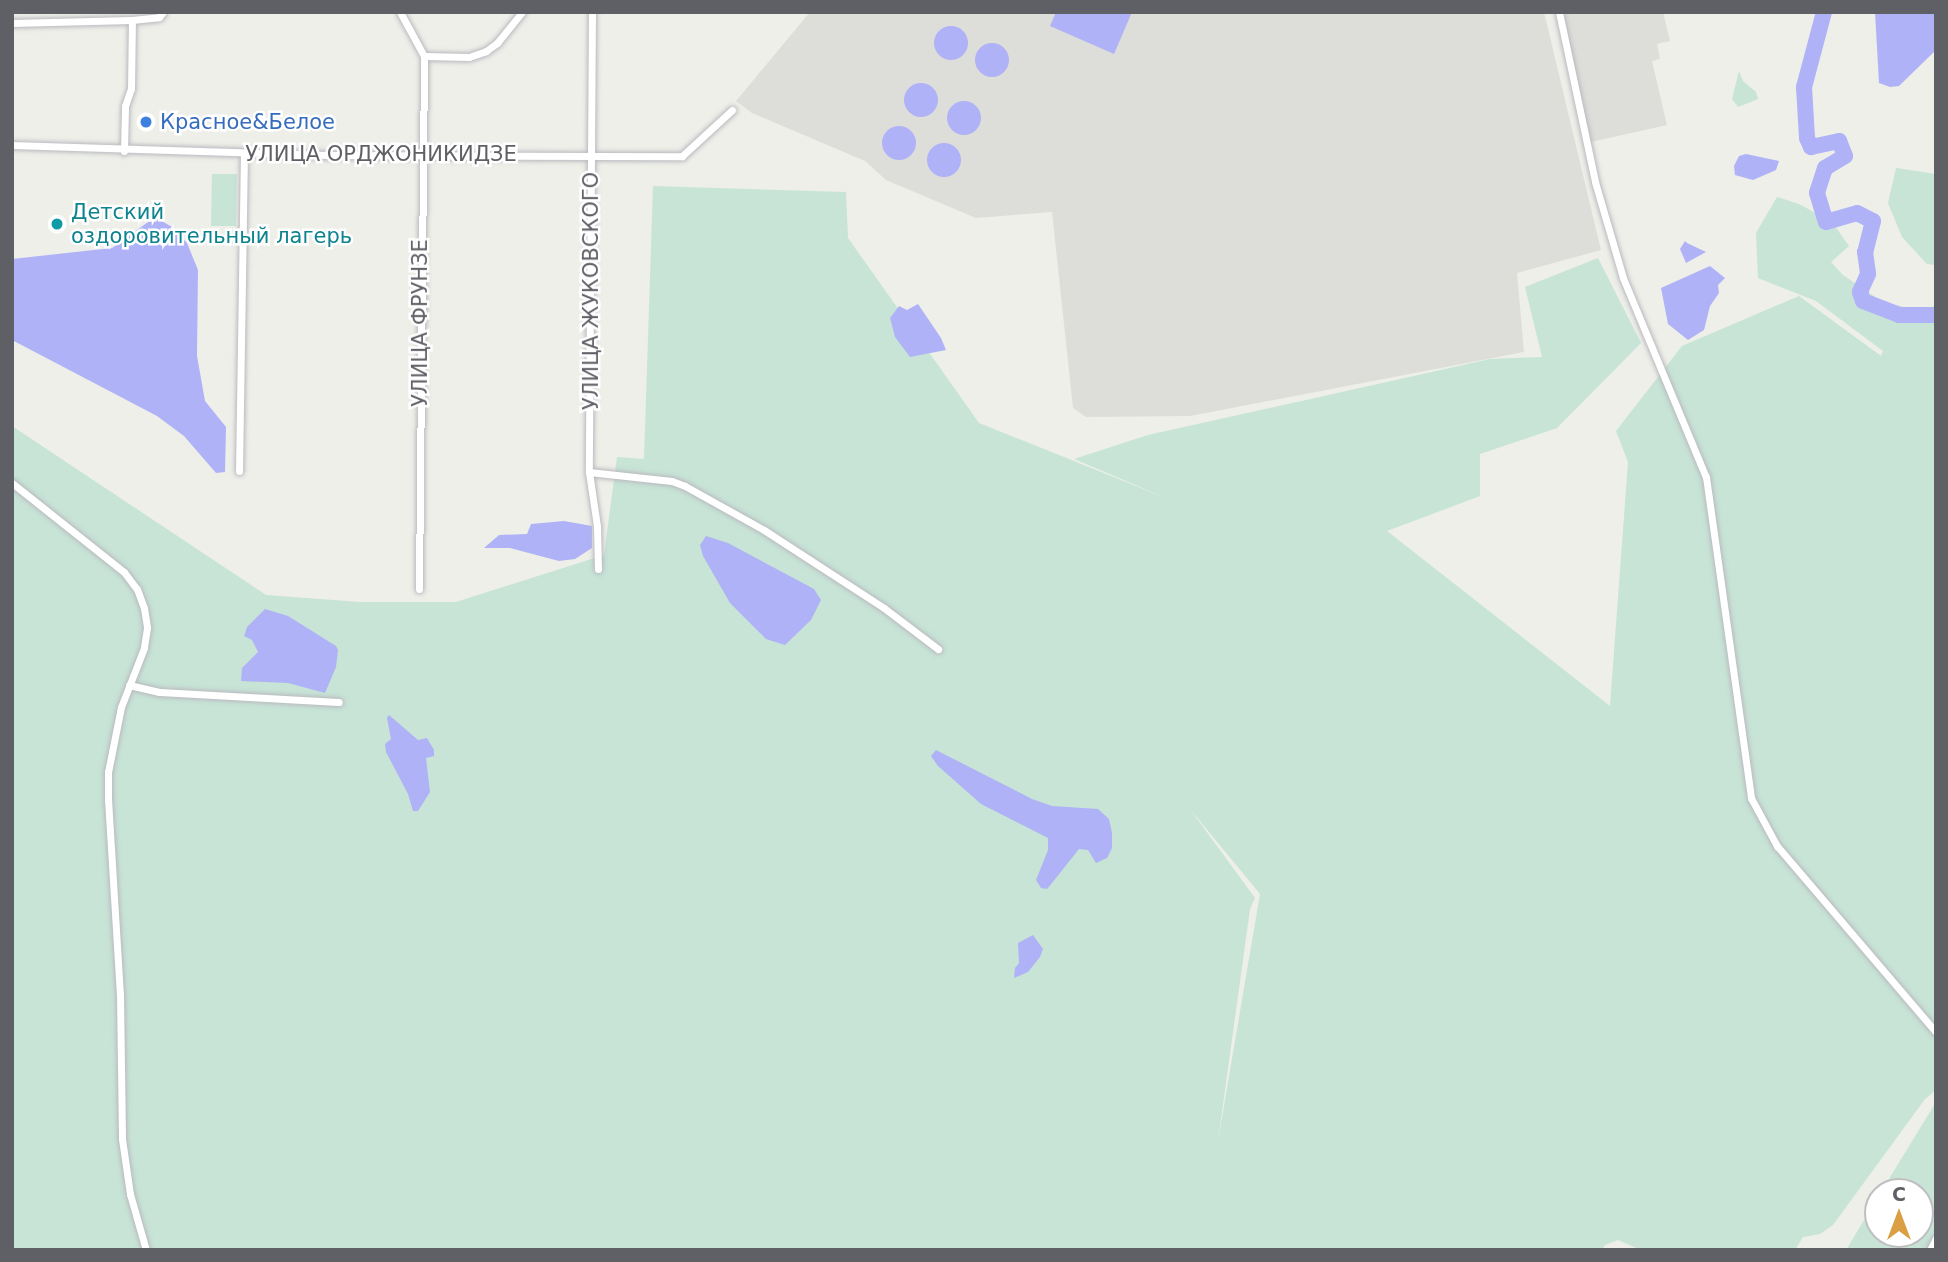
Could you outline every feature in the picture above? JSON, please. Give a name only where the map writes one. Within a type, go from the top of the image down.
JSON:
[{"type":"street","points":[[12,23],[132,20],[159,17],[163,12]]},
{"type":"street","points":[[400,12],[424,56],[468,57],[486,51],[522,12]]},
{"type":"street","name":"УЛИЦА ЖУКОВСКОГО","points":[[592,12],[589,472],[597,526],[597,569]]},
{"type":"street","points":[[1559,12],[1595,182],[1623,278],[1706,477],[1751,798],[1777,846],[1936,1032]]},
{"type":"street","points":[[124,151],[125,106],[131,89],[132,20]]},
{"type":"street","name":"УЛИЦА ФРУНЗЕ","points":[[419,589],[424,56]]},
{"type":"street","name":"УЛИЦА ОРДЖОНИКИДЗЕ","points":[[12,145],[124,151],[244,153],[682,156],[732,110]]},
{"type":"street","points":[[239,471],[244,153]]},
{"type":"street","points":[[589,472],[672,481],[685,486],[764,530],[884,608],[938,649]]},
{"type":"street","points":[[12,483],[103,552],[138,589],[147,628],[144,648],[121,707],[108,772],[120,994],[122,1139],[130,1194],[146,1250]]},
{"type":"street","points":[[130,685],[159,692],[339,702]]},
{"type":"street","points":[[1930,1250],[1936,1238]]},
{"type":"shaded area","points":[[810,12],[1544,12],[1601,250],[1517,273],[1524,352],[1190,416],[1086,417],[1073,408],[1052,212],[976,218],[886,180],[865,161],[752,113],[736,101]]},
{"type":"shaded area","points":[[1562,12],[1663,12],[1670,41],[1657,44],[1660,59],[1652,61],[1667,125],[1591,142]]},
{"type":"green space","points":[[1739,71],[1743,81],[1756,92],[1758,99],[1738,107],[1732,99]]},
{"type":"green space","points":[[1896,168],[1936,174],[1936,265],[1927,264],[1902,237],[1888,203]]},
{"type":"green space","points":[[212,174],[237,174],[236,226],[211,226]]},
{"type":"green space","points":[[653,186],[846,192],[848,238],[979,423],[1171,500],[1074,459],[1148,435],[1490,359],[1542,357],[1525,287],[1598,258],[1641,343],[1557,428],[1480,454],[1480,496],[1387,531],[1610,706],[1628,462],[1616,431],[1682,346],[1799,296],[1881,356],[1883,351],[1816,301],[1758,278],[1756,233],[1777,197],[1799,204],[1832,222],[1849,246],[1831,262],[1843,275],[1884,303],[1924,311],[1936,305],[1936,1090],[1925,1099],[1867,1178],[1864,1178],[1864,1183],[1833,1225],[1820,1234],[1803,1237],[1795,1250],[1641,1250],[1618,1240],[1605,1245],[1602,1250],[12,1250],[12,426],[266,595],[360,602],[456,602],[604,555],[617,457],[644,459]],"holes":[[[1190,809],[1260,894],[1218,1141],[1250,909],[1255,898]]]},
{"type":"green space","points":[[1936,1102],[1936,1250],[1846,1250],[1864,1220],[1864,1248],[1934,1248],[1934,1178],[1890,1178]]},
{"type":"water","points":[[1056,12],[1132,12],[1114,54],[1050,26]]},
{"type":"water","points":[[1875,12],[1936,12],[1936,50],[1899,86],[1890,87],[1879,83]]},
{"type":"water","points":[[951,26],[963,31],[968,43],[963,55],[951,60],[939,55],[934,43],[939,31]]},
{"type":"water","points":[[992,43],[1004,48],[1009,60],[1004,72],[992,77],[980,72],[975,60],[980,48]]},
{"type":"water","points":[[921,83],[933,88],[938,100],[933,112],[921,117],[909,112],[904,100],[909,88]]},
{"type":"water","points":[[964,101],[976,106],[981,118],[976,130],[964,135],[952,130],[947,118],[952,106]]},
{"type":"water","points":[[899,126],[911,131],[916,143],[911,155],[899,160],[887,155],[882,143],[887,131]]},
{"type":"water","points":[[944,143],[956,148],[961,160],[956,172],[944,177],[932,172],[927,160],[932,148]]},
{"type":"water","points":[[1746,154],[1779,161],[1776,170],[1753,180],[1735,175],[1734,166],[1739,156]]},
{"type":"water","points":[[155,217],[172,227],[187,243],[198,270],[197,356],[205,401],[226,427],[225,472],[216,473],[184,436],[157,416],[12,340],[12,259],[112,248]]},
{"type":"water","points":[[1685,241],[1706,252],[1686,263],[1680,249]]},
{"type":"water","points":[[1710,266],[1725,278],[1718,285],[1719,293],[1710,306],[1704,330],[1688,340],[1668,324],[1661,288]]},
{"type":"water","points":[[918,304],[946,350],[910,357],[895,337],[890,318],[899,306],[907,310]]},
{"type":"water","points":[[564,521],[592,526],[592,548],[575,559],[559,561],[510,548],[484,548],[499,535],[527,534],[531,524]]},
{"type":"water","points":[[706,536],[728,543],[814,589],[821,600],[811,620],[785,645],[766,639],[730,603],[703,556],[700,545]]},
{"type":"water","points":[[265,609],[288,616],[336,646],[336,667],[325,693],[288,683],[241,681],[242,668],[258,652],[252,640],[244,636],[247,627]]},
{"type":"water","points":[[389,715],[418,740],[427,738],[434,750],[434,756],[426,758],[430,792],[418,811],[413,811],[408,794],[386,752],[385,744],[391,739],[387,718]]},
{"type":"water","points":[[936,750],[1032,799],[1052,806],[1098,809],[1109,819],[1112,833],[1112,848],[1107,858],[1096,863],[1088,850],[1079,849],[1047,889],[1041,888],[1036,880],[1048,850],[1048,838],[981,804],[938,766],[931,756]]},
{"type":"water","points":[[1033,935],[1043,949],[1040,957],[1028,972],[1014,978],[1015,968],[1019,963],[1018,943]]},
{"type":"waterway","points":[[1824,12],[1804,87],[1807,138],[1811,147],[1839,141],[1845,156],[1825,168],[1817,193],[1826,222],[1857,213],[1873,221],[1865,252],[1868,274],[1860,292],[1863,301],[1899,315],[1936,315]]},
{"type":"place","name":"Красное&Белое","points":[[146,122]]},
{"type":"place","name":"Детский оздоровительный лагерь","points":[[57,224]]}]
